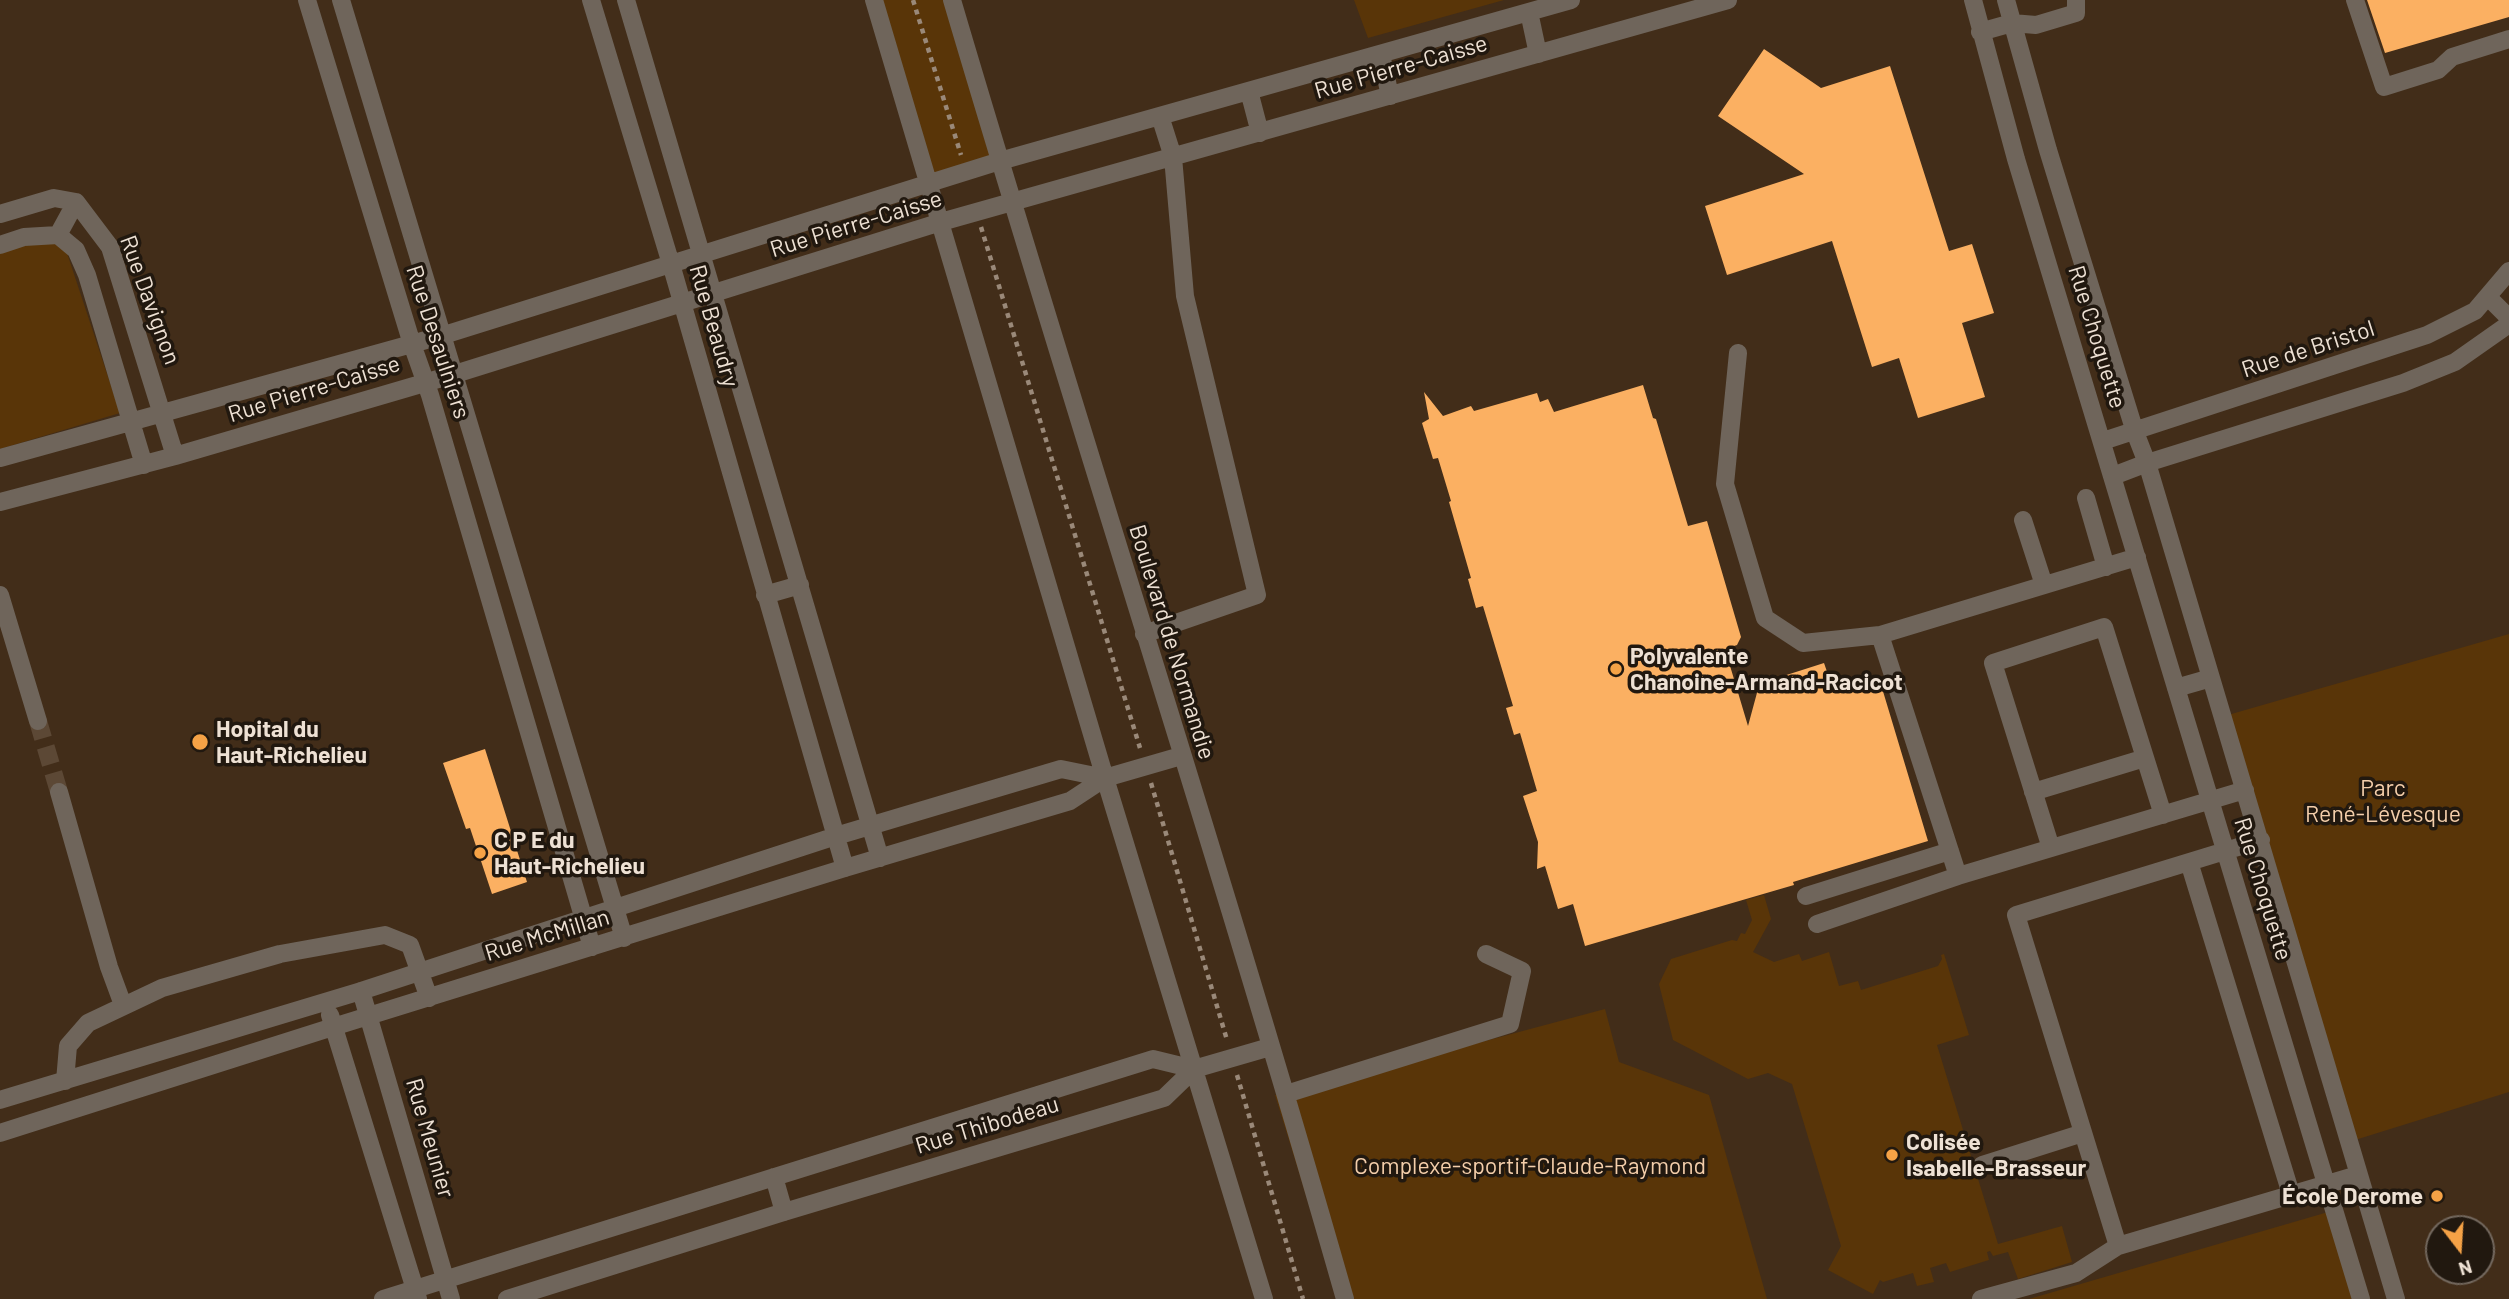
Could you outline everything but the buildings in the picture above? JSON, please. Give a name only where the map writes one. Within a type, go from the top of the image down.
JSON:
[{"type":"street","name":"Rue Desaulniers","points":[[307,0],[426,382],[592,947]]},
{"type":"street","name":"Rue Desaulniers","points":[[341,0],[624,938]]},
{"type":"street","name":"Rue Beaudry","points":[[591,0],[671,264],[845,868]]},
{"type":"street","name":"Rue Beaudry","points":[[626,0],[880,858]]},
{"type":"street","points":[[874,0],[1105,778],[1264,1299]]},
{"type":"street","name":"Boulevard de Normandie","points":[[952,0],[1011,203],[1286,1094],[1345,1299]]},
{"type":"street","name":"Rue Pierre-Caisse","points":[[0,458],[444,335],[1000,161],[1571,0]]},
{"type":"street","name":"Rue Pierre-Caisse","points":[[0,502],[144,465],[454,374],[941,222],[1728,0]]},
{"type":"street","name":"Rue Choquette","points":[[1973,0],[2016,159],[2361,1299]]},
{"type":"street","name":"Rue Choquette","points":[[2006,0],[2048,150],[2147,463],[2396,1299]]},
{"type":"street","points":[[1980,32],[2012,23],[2036,25],[2076,13],[2076,0]]},
{"type":"street","points":[[2355,0],[2384,87],[2438,70],[2452,57],[2509,39]]},
{"type":"street","points":[[1529,12],[1538,54]]},
{"type":"street","points":[[1381,54],[1390,96]]},
{"type":"street","points":[[327,69],[359,60]]},
{"type":"street","points":[[613,71],[645,62]]},
{"type":"street","points":[[1249,91],[1260,133]]},
{"type":"street","points":[[1144,634],[1257,595],[1185,296],[1173,157],[1160,116]]},
{"type":"street","points":[[2016,159],[2048,150]]},
{"type":"street","points":[[0,214],[54,198],[76,202],[58,235]]},
{"type":"street","name":"Rue Davignon","points":[[76,202],[110,247],[175,456]]},
{"type":"street","points":[[0,244],[24,237],[58,235],[76,250],[144,465]]},
{"type":"street","name":"Rue de Bristol","points":[[2103,441],[2427,335],[2475,311],[2508,275]]},
{"type":"street","points":[[2488,297],[2509,318]]},
{"type":"street","points":[[2113,476],[2403,383],[2455,362],[2509,324]]},
{"type":"street","points":[[1738,353],[1725,484],[1765,618],[1803,643],[1881,635],[2137,557]]},
{"type":"street","points":[[2086,498],[2106,566]]},
{"type":"street","points":[[2023,520],[2044,586]]},
{"type":"street","points":[[765,595],[800,585]]},
{"type":"street","points":[[0,595],[38,721]]},
{"type":"street","points":[[499,629],[528,621]]},
{"type":"street","points":[[2051,848],[1993,663],[2104,627],[2162,815]]},
{"type":"street","points":[[1881,635],[1958,876]]},
{"type":"street","points":[[2176,688],[2211,678]]},
{"type":"street","name":"Rue McMillan","points":[[0,1133],[845,868],[1070,801],[1105,778],[1181,756]]},
{"type":"street","points":[[2033,792],[2145,758]]},
{"type":"street","name":"Rue McMillan","points":[[0,1100],[419,973],[836,836],[1061,769],[1105,778]]},
{"type":"street","points":[[1816,924],[1958,876],[2245,790]]},
{"type":"street","points":[[59,792],[109,967],[123,1005]]},
{"type":"street","points":[[2118,1246],[2016,915],[2261,840]]},
{"type":"street","points":[[1806,896],[1950,851]]},
{"type":"street","points":[[2189,862],[2291,1194]]},
{"type":"street","points":[[65,1081],[68,1046],[89,1023],[162,988],[280,954],[385,935],[410,945],[429,998]]},
{"type":"street","points":[[1286,1094],[1510,1024],[1522,971],[1486,954]]},
{"type":"street","name":"Rue Meunier","points":[[361,991],[451,1299]]},
{"type":"street","points":[[326,1001],[416,1294]]},
{"type":"street","points":[[2278,1024],[2310,1015]]},
{"type":"street","name":"Rue Thibodeau","points":[[507,1299],[784,1212],[1164,1098],[1194,1069],[1270,1047]]},
{"type":"street","name":"Rue Thibodeau","points":[[383,1299],[416,1294],[446,1280],[1153,1059],[1194,1069]]},
{"type":"street","points":[[1983,1165],[2083,1133]]},
{"type":"street","points":[[1981,1299],[2076,1273],[2118,1246],[2358,1175]]},
{"type":"street","points":[[774,1177],[784,1212]]},
{"type":"path","points":[[912,0],[967,172]]},
{"type":"path","points":[[977,212],[1146,766],[1303,1299]]},
{"type":"green space","points":[[874,0],[953,0],[1000,161],[930,184]]},
{"type":"green space","points":[[1354,0],[1504,0],[1368,38]]},
{"type":"green space","points":[[55,243],[67,253],[120,413],[0,449],[0,252],[26,244]]},
{"type":"green space","name":"Parc René-Lévesque","points":[[2509,634],[2509,1092],[2355,1140],[2228,715]]},
{"type":"green space","name":"Colisée Isabelle-Brasseur","points":[[1764,895],[1771,919],[1753,952],[1774,962],[1799,954],[1802,961],[1829,952],[1839,986],[1858,981],[1861,990],[1938,966],[1941,955],[1944,954],[1969,1035],[1937,1045],[1998,1244],[2062,1226],[2072,1262],[2018,1279],[2008,1252],[1993,1256],[1990,1251],[1987,1252],[1989,1260],[1950,1272],[1946,1263],[1930,1268],[1934,1282],[1917,1286],[1913,1273],[1883,1282],[1880,1280],[1873,1294],[1828,1270],[1841,1246],[1792,1084],[1768,1073],[1748,1079],[1673,1040],[1659,984],[1671,959],[1732,940],[1737,941],[1741,933],[1745,934],[1752,920],[1746,900]]},
{"type":"green space","name":"Complexe-sportif-Claude-Raymond","points":[[1605,1009],[1619,1062],[1709,1095],[1767,1299],[1338,1299],[1275,1095]]},
{"type":"green space","points":[[2342,1208],[2370,1299],[2029,1299]]},
{"type":"tunnel","points":[[38,721],[59,792]]},
{"type":"place","name":"Polyvalente Chanoine-Armand-Racicot","points":[[1616,669]]},
{"type":"place","name":"Hopital du Haut-Richelieu","points":[[200,742]]},
{"type":"place","name":"C P E du Haut-Richelieu","points":[[480,853]]},
{"type":"place","name":"Colisée Isabelle-Brasseur","points":[[1892,1155]]},
{"type":"place","name":"École Derome","points":[[2437,1196]]}]
